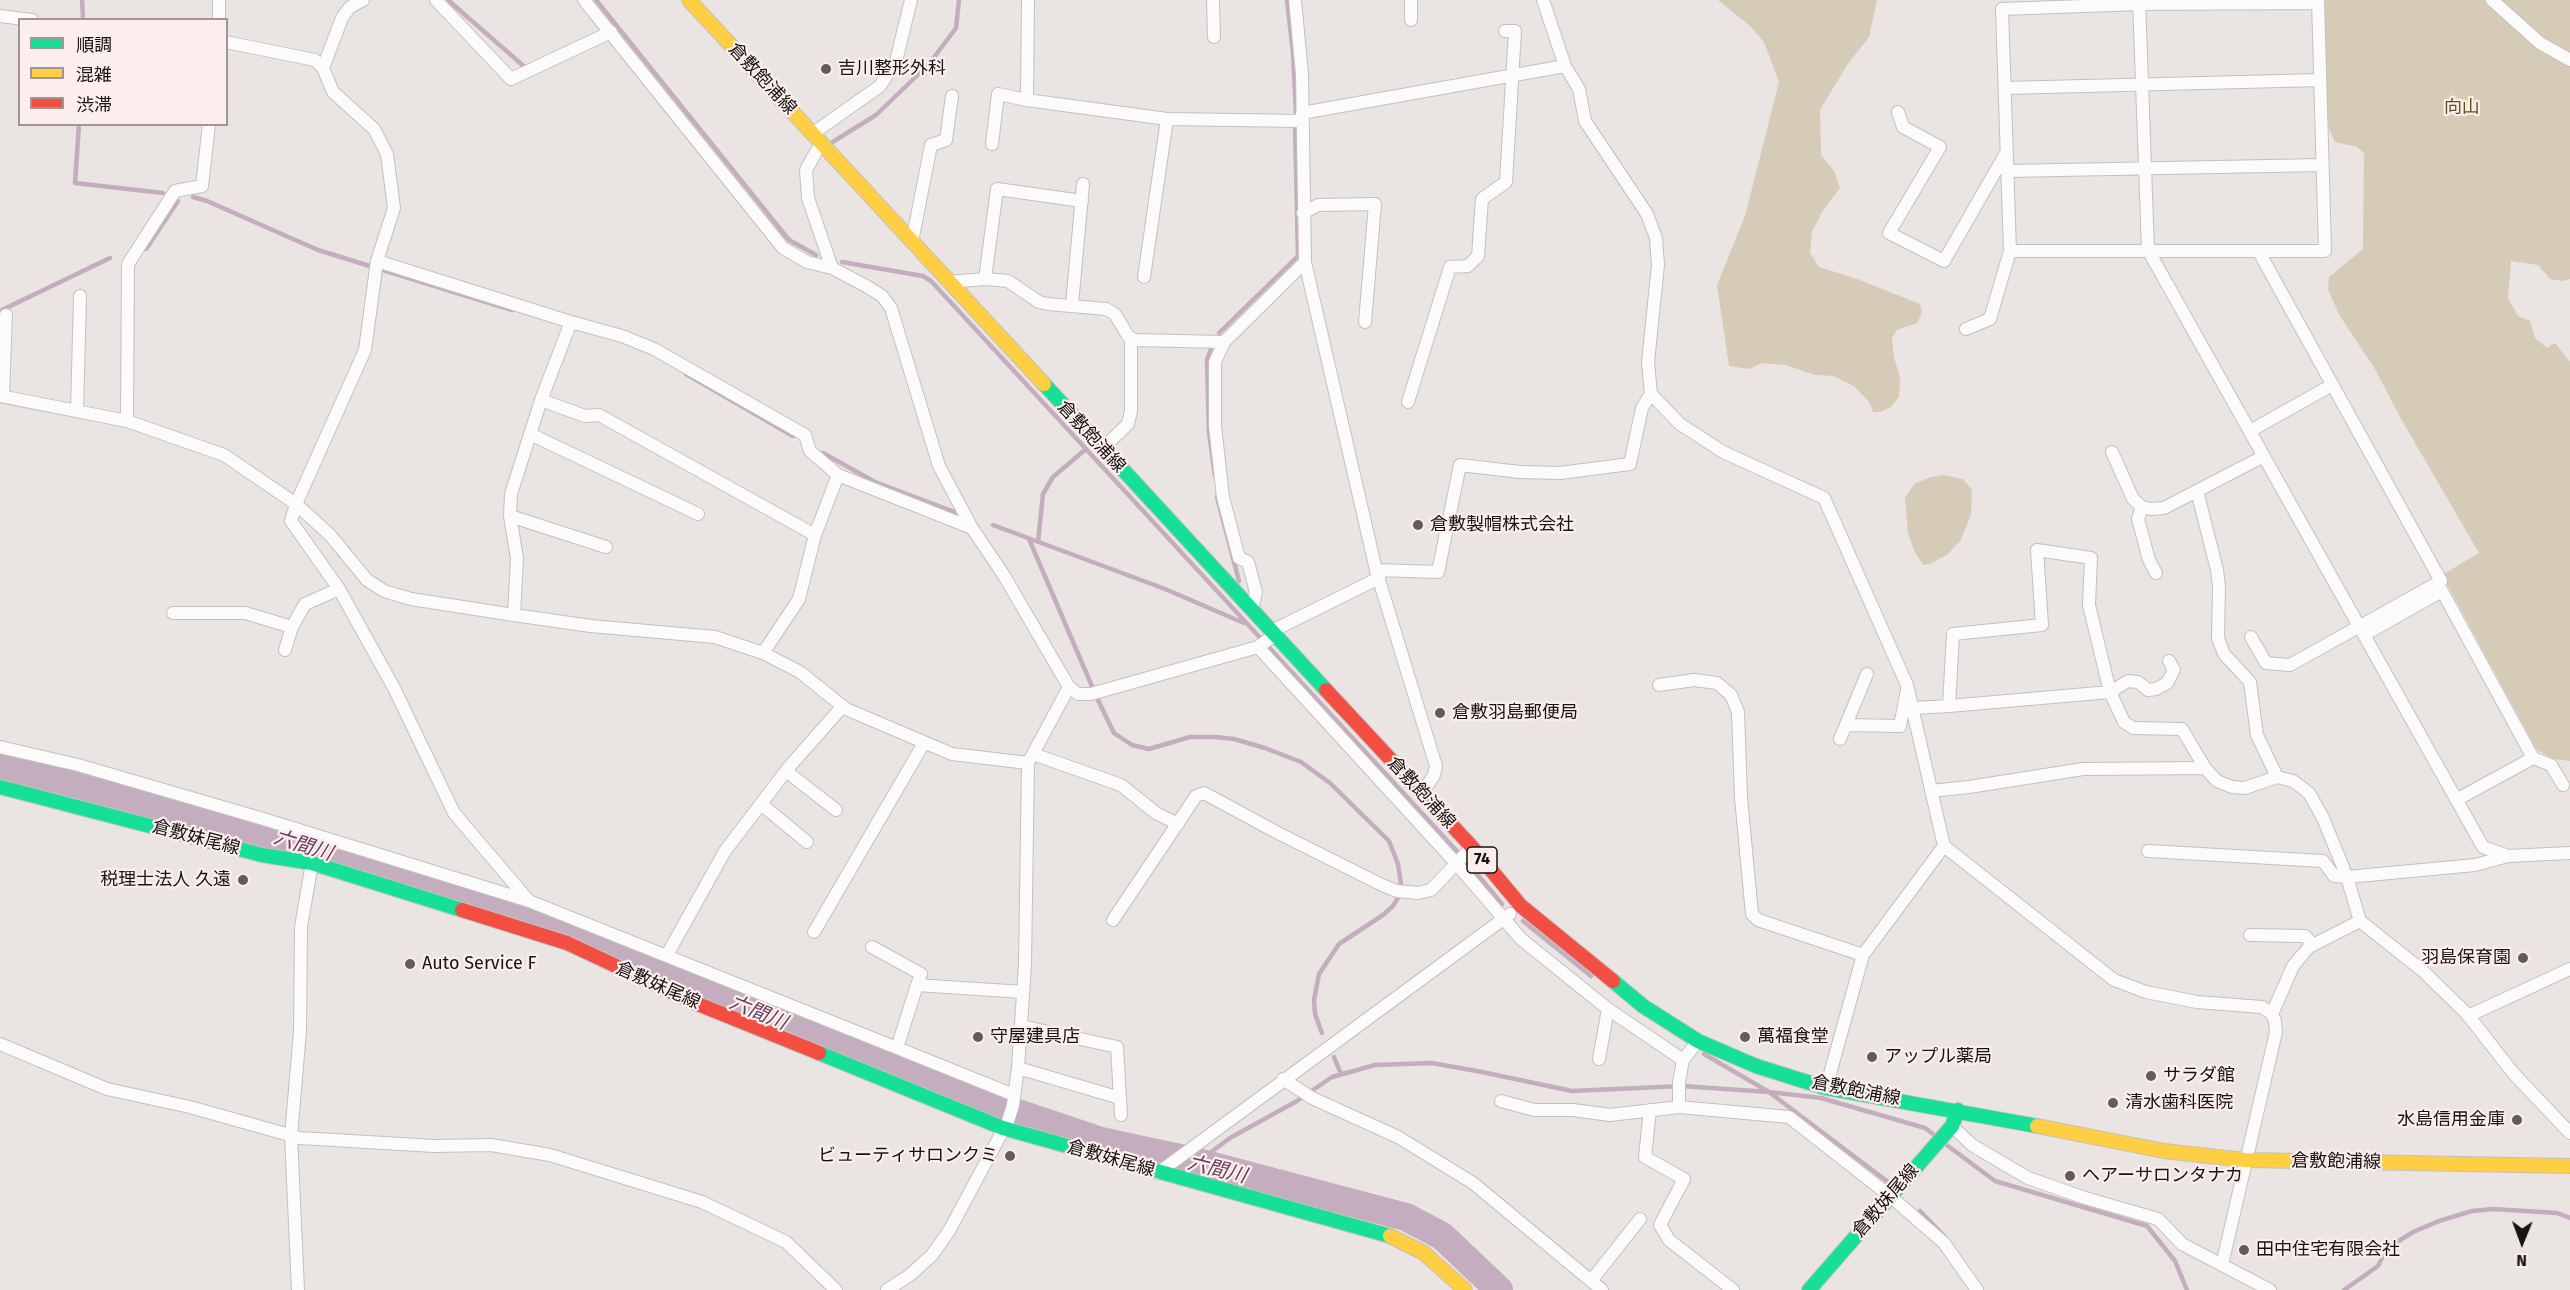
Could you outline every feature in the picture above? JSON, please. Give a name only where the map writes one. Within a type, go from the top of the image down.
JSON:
[{"type":"main road","name":"倉敷飽浦線","points":[[689,0],[1252,610],[1267,640],[1422,794],[1463,855],[1643,1006],[1698,1041],[1756,1065],[1826,1088],[1958,1110],[2164,1150],[2245,1160],[2570,1166]]},
{"type":"main road","name":"倉敷妹尾線","points":[[0,787],[262,855],[312,863],[520,924],[567,943],[693,1002],[1005,1124],[1388,1235],[1424,1253],[1465,1290]]},
{"type":"main road","name":"倉敷妹尾線","points":[[1809,1290],[1949,1129],[1958,1110]]},
{"type":"street","points":[[219,0],[219,18]]},
{"type":"street","points":[[323,68],[342,18],[350,7],[363,0]]},
{"type":"street","points":[[436,0],[511,79],[611,32]]},
{"type":"street","points":[[584,0],[783,248],[807,262],[832,268],[882,296],[891,308],[939,466],[972,528],[1003,574],[1069,687],[1078,694],[1094,693],[1267,640],[1378,574],[1438,572],[1460,465],[1560,473],[1630,464],[1642,408],[1651,394],[1648,363],[1658,265],[1656,238],[1647,214],[1585,121],[1579,89],[1565,66],[1543,0]]},
{"type":"street","points":[[832,268],[808,198],[806,170],[817,139],[880,86],[896,61],[911,0]]},
{"type":"street","points":[[1027,100],[1028,0]]},
{"type":"street","points":[[1213,0],[1214,38]]},
{"type":"street","points":[[1295,0],[1302,74],[1305,262],[1378,574],[1436,766],[1434,775],[1422,794]]},
{"type":"street","points":[[1411,0],[1412,20]]},
{"type":"street","points":[[2492,0],[2540,43],[2570,60]]},
{"type":"street","points":[[2139,2],[2148,250],[2483,847],[2508,856]]},
{"type":"street","points":[[1966,329],[1990,319],[2010,251],[2002,9],[2043,4],[2318,2],[2325,251],[2010,251]]},
{"type":"street","points":[[0,16],[18,18]]},
{"type":"street","points":[[1408,402],[1450,267],[1468,266],[1478,256],[1482,199],[1506,183],[1515,31],[1505,31]]},
{"type":"street","points":[[228,42],[315,60],[323,68],[333,92],[350,110],[374,129],[387,154],[394,208],[376,266],[365,350],[296,504],[291,521],[339,589],[394,688],[453,813],[528,903]]},
{"type":"street","points":[[992,144],[998,94],[1167,119],[1302,117],[1565,66]]},
{"type":"street","points":[[2005,88],[2320,80]]},
{"type":"street","points":[[912,242],[931,145],[946,140],[952,96]]},
{"type":"street","points":[[1898,112],[1903,127],[1940,147],[1889,233],[1944,261],[2007,151]]},
{"type":"street","points":[[1144,277],[1167,119]]},
{"type":"street","points":[[127,421],[128,264],[175,191],[201,186],[209,126]]},
{"type":"street","points":[[2008,171],[2322,165]]},
{"type":"street","points":[[1072,305],[1083,184]]},
{"type":"street","points":[[985,279],[997,189],[1082,201]]},
{"type":"street","points":[[1303,213],[1318,205],[1375,204],[1365,322]]},
{"type":"street","points":[[2259,252],[2442,581],[2361,631]]},
{"type":"street","points":[[1252,610],[1256,592],[1248,562],[1239,558],[1223,497],[1218,457],[1215,362],[1224,342],[1305,262]]},
{"type":"street","points":[[376,266],[622,336],[654,349],[805,435],[810,452],[838,475],[972,528]]},
{"type":"street","points":[[948,282],[1008,280],[1040,302],[1106,309],[1115,314],[1131,338],[1131,411],[1128,424],[1102,450]]},
{"type":"street","points":[[77,411],[80,296]]},
{"type":"street","points":[[6,315],[1,396],[127,421],[224,455],[296,504],[330,535],[367,580],[384,591],[411,599],[591,626],[715,637],[763,653],[800,672],[843,706],[951,754],[1030,758],[1121,785],[1156,813],[1178,824]]},
{"type":"street","points":[[514,615],[517,558],[510,516],[511,494],[541,400],[572,322]]},
{"type":"street","points":[[1131,338],[1135,340],[1224,342]]},
{"type":"street","points":[[2250,431],[2332,385]]},
{"type":"street","points":[[1651,394],[1680,424],[1723,452],[1824,498],[1907,685],[1944,846],[2114,980],[2146,992],[2197,1002],[2262,1007],[2272,1014],[2276,1021],[2276,1032],[2222,1265]]},
{"type":"street","points":[[541,400],[585,416],[599,416],[815,535]]},
{"type":"street","points":[[530,434],[698,514]]},
{"type":"street","points":[[2112,452],[2133,499],[2142,507],[2151,509],[2164,508],[2264,456]]},
{"type":"street","points":[[763,653],[799,599],[815,535],[838,475]]},
{"type":"street","points":[[2197,491],[2217,570],[2218,638],[2224,654],[2250,682],[2257,735],[2277,777]]},
{"type":"street","points":[[2142,507],[2138,519],[2149,560],[2156,573]]},
{"type":"street","points":[[510,516],[606,547]]},
{"type":"street","points":[[1949,706],[1953,634],[2042,625],[2037,550],[2091,558],[2089,605],[2110,692],[2124,722],[2133,728],[2182,729],[2205,768],[2217,781],[2232,787],[2245,788],[2277,777],[2293,781],[2309,793],[2323,818],[2347,877],[2360,921],[2423,971],[2468,1016],[2514,1074],[2570,1133]]},
{"type":"street","points":[[285,650],[292,627],[305,604],[339,589]]},
{"type":"street","points":[[2251,637],[2266,663],[2289,665],[2442,591],[2534,758],[2550,765],[2563,785]]},
{"type":"street","points":[[173,613],[245,613],[292,627]]},
{"type":"street","points":[[1267,640],[1463,855],[1504,918],[1521,939],[1608,1009],[1683,1060]]},
{"type":"street","points":[[1914,708],[2110,692],[2128,681],[2138,682],[2148,690],[2156,689],[2167,683],[2174,670],[2169,661]]},
{"type":"street","points":[[1840,739],[1867,674]]},
{"type":"street","points":[[1659,685],[1694,680],[1717,683],[1731,695],[1738,712],[1741,798],[1752,914],[1758,920],[1863,955]]},
{"type":"street","points":[[1846,725],[1900,726],[1907,685]]},
{"type":"street","points":[[887,1290],[910,1275],[932,1256],[949,1231],[1005,1124],[1014,1100],[1023,992],[1030,758],[1069,687]]},
{"type":"street","points":[[667,955],[725,851],[786,771],[843,706]]},
{"type":"street","points":[[814,932],[924,743]]},
{"type":"street","points":[[0,747],[78,765],[249,815],[528,903],[667,955],[897,1048],[1014,1100]]},
{"type":"street","points":[[2456,800],[2534,758]]},
{"type":"street","points":[[1931,791],[2083,768],[2205,768]]},
{"type":"street","points":[[786,771],[836,810]]},
{"type":"street","points":[[1113,920],[1196,796],[1204,793],[1382,885],[1400,891],[1418,893],[1431,890],[1463,855]]},
{"type":"street","points":[[761,804],[807,842]]},
{"type":"street","points":[[1826,1088],[1863,955],[1944,846]]},
{"type":"street","points":[[2148,851],[2323,861],[2334,876],[2347,877],[2475,865],[2508,856],[2570,853]]},
{"type":"street","points":[[298,1290],[291,1136],[300,1031],[301,927],[312,863]]},
{"type":"street","points":[[1162,1170],[1283,1078],[1521,906]]},
{"type":"street","points":[[2272,1014],[2293,966],[2313,945],[2360,921]]},
{"type":"street","points":[[2250,935],[2306,936],[2313,945]]},
{"type":"street","points":[[872,947],[921,974],[897,1048]]},
{"type":"street","points":[[2468,1016],[2570,969]]},
{"type":"street","points":[[917,985],[1023,992]]},
{"type":"street","points":[[1599,1059],[1608,1009]]},
{"type":"street","points":[[1021,1026],[1117,1047],[1121,1115]]},
{"type":"street","points":[[1679,1103],[1678,1082],[1683,1060],[1698,1041]]},
{"type":"street","points":[[0,1044],[107,1089],[190,1107],[282,1131],[291,1136],[434,1146],[491,1146],[550,1155],[702,1202],[786,1242],[836,1290]]},
{"type":"street","points":[[1018,1068],[1120,1098]]},
{"type":"street","points":[[1283,1078],[1312,1098],[1398,1137],[1473,1183],[1602,1290]]},
{"type":"street","points":[[1501,1101],[1534,1110],[1573,1110],[1610,1114],[1650,1110],[1679,1103],[1789,1117],[1890,1196],[1944,1243],[1977,1290]]},
{"type":"street","points":[[1650,1110],[1645,1157],[1684,1179],[1660,1225],[1669,1240],[1733,1290]]},
{"type":"street","points":[[1949,1129],[2028,1178],[2085,1198],[2158,1219],[2182,1244],[2270,1290]]},
{"type":"street","points":[[1591,1281],[1640,1219]]},
{"type":"green space","points":[[1718,0],[1877,0],[1869,37],[1847,65],[1820,110],[1821,155],[1834,171],[1840,188],[1822,212],[1812,232],[1810,253],[1819,267],[1857,279],[1920,304],[1922,312],[1917,323],[1897,330],[1892,338],[1894,358],[1900,377],[1899,397],[1891,407],[1880,412],[1873,412],[1870,403],[1855,387],[1834,376],[1815,375],[1785,365],[1761,363],[1750,369],[1729,366],[1717,285],[1745,216],[1779,82],[1764,42],[1751,27]]},
{"type":"green space","name":"向山","points":[[2322,0],[2570,0],[2570,279],[2563,281],[2550,279],[2538,265],[2511,261],[2508,298],[2518,316],[2530,321],[2535,338],[2547,348],[2555,343],[2570,362],[2570,761],[2554,759],[2537,750],[2442,575],[2479,553],[2400,417],[2375,369],[2340,316],[2328,290],[2329,277],[2363,249],[2364,153],[2357,147],[2335,142],[2326,121]]},
{"type":"green space","points":[[1944,475],[1963,479],[1972,490],[1971,515],[1960,541],[1948,554],[1930,564],[1923,565],[1908,534],[1905,498],[1914,484],[1931,477]]},
{"type":"waterway","points":[[82,0],[83,18]]},
{"type":"waterway","points":[[448,0],[527,69]]},
{"type":"waterway","points":[[596,0],[789,240],[816,255]]},
{"type":"waterway","points":[[831,143],[876,115],[929,64],[956,28],[959,0]]},
{"type":"waterway","points":[[1287,0],[1296,113]]},
{"type":"waterway","points":[[1219,333],[1298,256],[1295,124]]},
{"type":"waterway","points":[[79,126],[75,183],[163,193]]},
{"type":"waterway","points":[[193,197],[318,250],[512,310]]},
{"type":"waterway","points":[[146,249],[178,201]]},
{"type":"waterway","points":[[0,311],[110,258]]},
{"type":"waterway","points":[[842,262],[923,276],[931,281],[1467,862],[1502,904]]},
{"type":"waterway","points":[[1211,349],[1207,360],[1209,432],[1215,476]]},
{"type":"waterway","points":[[686,374],[793,436]]},
{"type":"waterway","points":[[1038,542],[1043,494],[1053,477],[1086,449]]},
{"type":"waterway","points":[[823,453],[875,482],[960,514]]},
{"type":"waterway","points":[[1217,497],[1239,581]]},
{"type":"waterway","points":[[993,525],[1165,589],[1244,623]]},
{"type":"waterway","points":[[1029,539],[1114,733],[1132,745],[1149,749],[1190,737],[1234,739],[1301,762],[1330,783],[1389,841],[1398,864],[1401,884],[1399,896],[1393,906],[1383,915],[1339,944],[1319,974],[1314,1000],[1315,1014],[1322,1033]]},
{"type":"waterway","name":"六間川","points":[[0,765],[240,827],[529,914],[755,1012],[985,1102],[1101,1141],[1198,1162],[1406,1217],[1442,1236],[1499,1290]]},
{"type":"waterway","points":[[1523,921],[1591,976]]},
{"type":"waterway","points":[[1704,1054],[1769,1092],[1888,1182]]},
{"type":"waterway","points":[[1334,1057],[1341,1074]]},
{"type":"waterway","points":[[1198,1162],[1230,1138],[1297,1101],[1332,1077],[1375,1065],[1432,1063],[1572,1091],[1682,1086],[1821,1098],[1925,1128],[1937,1137]]},
{"type":"waterway","points":[[1944,1143],[1995,1181],[2147,1226],[2175,1261],[2187,1290]]},
{"type":"waterway","points":[[2344,1290],[2378,1266],[2385,1252],[2394,1244],[2413,1232],[2439,1221],[2472,1211],[2493,1209],[2557,1213],[2570,1218]]},
{"type":"waterway","points":[[1920,1211],[1945,1237]]},
{"type":"traffic: fast","points":[[1044,384],[1326,690]]},
{"type":"traffic: fast","points":[[0,787],[262,855],[312,863],[462,910]]},
{"type":"traffic: fast","points":[[1613,981],[1643,1006],[1698,1041],[1756,1066],[1826,1088],[2037,1126]]},
{"type":"traffic: fast","points":[[819,1053],[1003,1128],[1390,1236]]},
{"type":"traffic: fast","points":[[1809,1290],[1952,1126],[1958,1110]]},
{"type":"traffic: slow","points":[[689,0],[1044,384]]},
{"type":"traffic: slow","points":[[2037,1126],[2164,1151],[2245,1160],[2570,1166]]},
{"type":"traffic: slow","points":[[1390,1236],[1424,1253],[1465,1290]]},
{"type":"traffic: jam","points":[[1326,690],[1472,847],[1521,906],[1613,981]]},
{"type":"traffic: jam","points":[[462,910],[567,943],[693,1002],[819,1053]]},
{"type":"place","name":"吉川整形外科","points":[[826,69]]},
{"type":"place","name":"倉敷製帽株式会社","points":[[1418,525]]},
{"type":"place","name":"倉敷羽島郵便局","points":[[1440,713]]},
{"type":"place","name":"税理士法人 久遠","points":[[243,880]]},
{"type":"place","name":"羽島保育園","points":[[2523,958]]},
{"type":"place","name":"Auto Service F","points":[[410,964]]},
{"type":"place","name":"守屋建具店","points":[[978,1037]]},
{"type":"place","name":"萬福食堂","points":[[1745,1037]]},
{"type":"place","name":"アップル薬局","points":[[1872,1057]]},
{"type":"place","name":"サラダ館","points":[[2151,1076]]},
{"type":"place","name":"清水歯科医院","points":[[2113,1103]]},
{"type":"place","name":"水島信用金庫","points":[[2517,1120]]},
{"type":"place","name":"ビューティサロンクミ","points":[[1010,1156]]},
{"type":"place","name":"ヘアーサロンタナカ","points":[[2070,1176]]},
{"type":"place","name":"田中住宅有限会社","points":[[2244,1250]]}]
